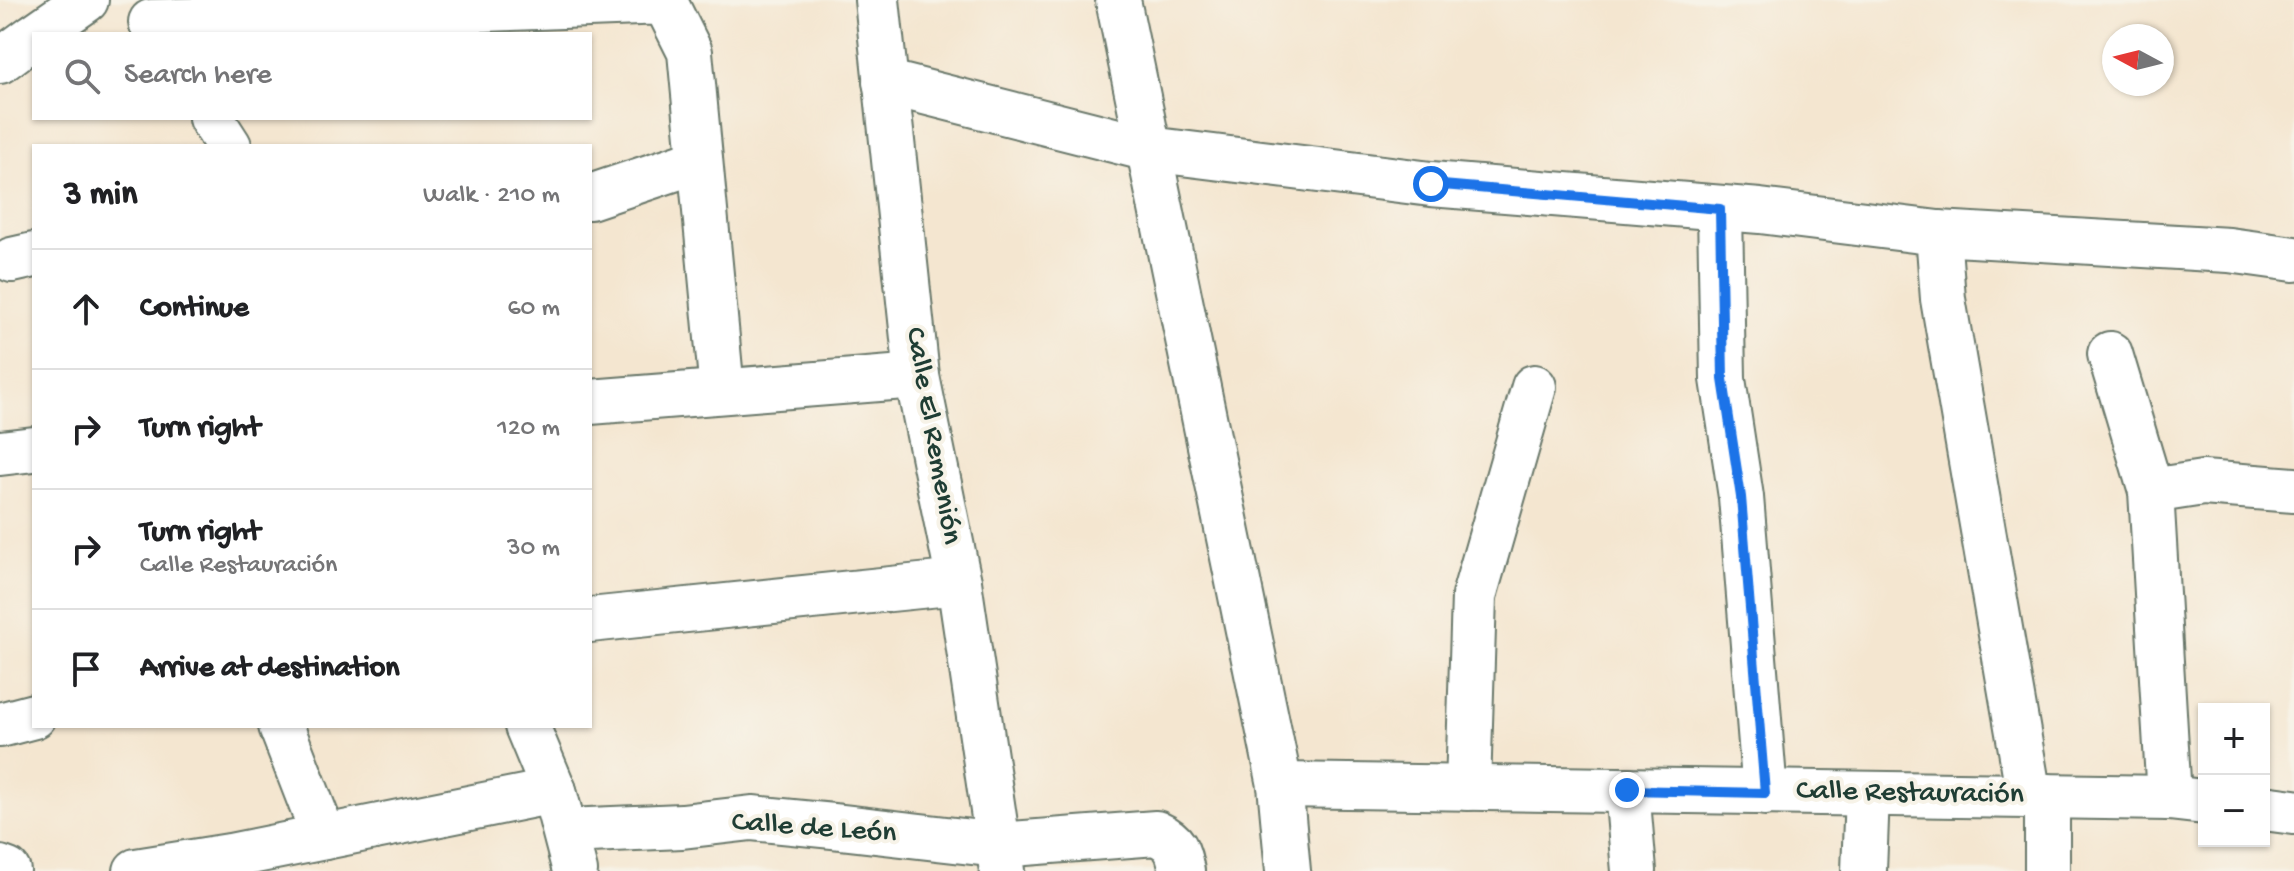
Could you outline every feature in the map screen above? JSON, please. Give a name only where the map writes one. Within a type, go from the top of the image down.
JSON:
[{"type":"street","points":[[39,32],[86,0]]},
{"type":"street","name":"Calle El Remenión","points":[[877,0],[917,376],[959,582],[1000,858]]},
{"type":"street","points":[[1118,0],[1280,785],[1288,871]]},
{"type":"street","points":[[150,19],[665,2],[690,52],[722,391]]},
{"type":"street","points":[[0,61],[32,37]]},
{"type":"street","points":[[885,82],[1149,149],[1431,184],[1760,211],[1938,233],[2229,250],[2294,259]]},
{"type":"street","points":[[212,120],[228,144]]},
{"type":"street","points":[[592,196],[700,160]]},
{"type":"street","points":[[1720,209],[1723,379],[1741,497],[1765,793]]},
{"type":"street","points":[[1938,233],[1943,299],[2038,796],[2047,871]]},
{"type":"street","points":[[2110,354],[2151,491],[2186,800]]},
{"type":"street","points":[[592,402],[917,376]]},
{"type":"street","points":[[1468,788],[1474,596],[1534,387]]},
{"type":"street","points":[[0,453],[32,449]]},
{"type":"street","points":[[2151,491],[2203,483],[2294,490]]},
{"type":"street","points":[[592,620],[959,582]]},
{"type":"street","points":[[0,725],[32,717]]},
{"type":"street","points":[[282,728],[324,837]]},
{"type":"street","points":[[528,728],[565,831]]},
{"type":"street","name":"Calle Restauración","points":[[1280,785],[2186,800]]},
{"type":"street","points":[[1627,790],[1634,871]]},
{"type":"street","points":[[1864,871],[1867,794]]},
{"type":"street","points":[[2270,809],[2294,812]]},
{"type":"street","name":"Calle de León","points":[[136,871],[324,837],[682,826],[752,818],[833,826],[1000,858],[1156,833],[1170,839],[1179,854],[1182,871]]},
{"type":"street","points":[[0,868],[8,871]]},
{"type":"route","points":[[1431,184],[1720,209],[1723,379],[1741,497],[1765,793],[1627,790]]}]
